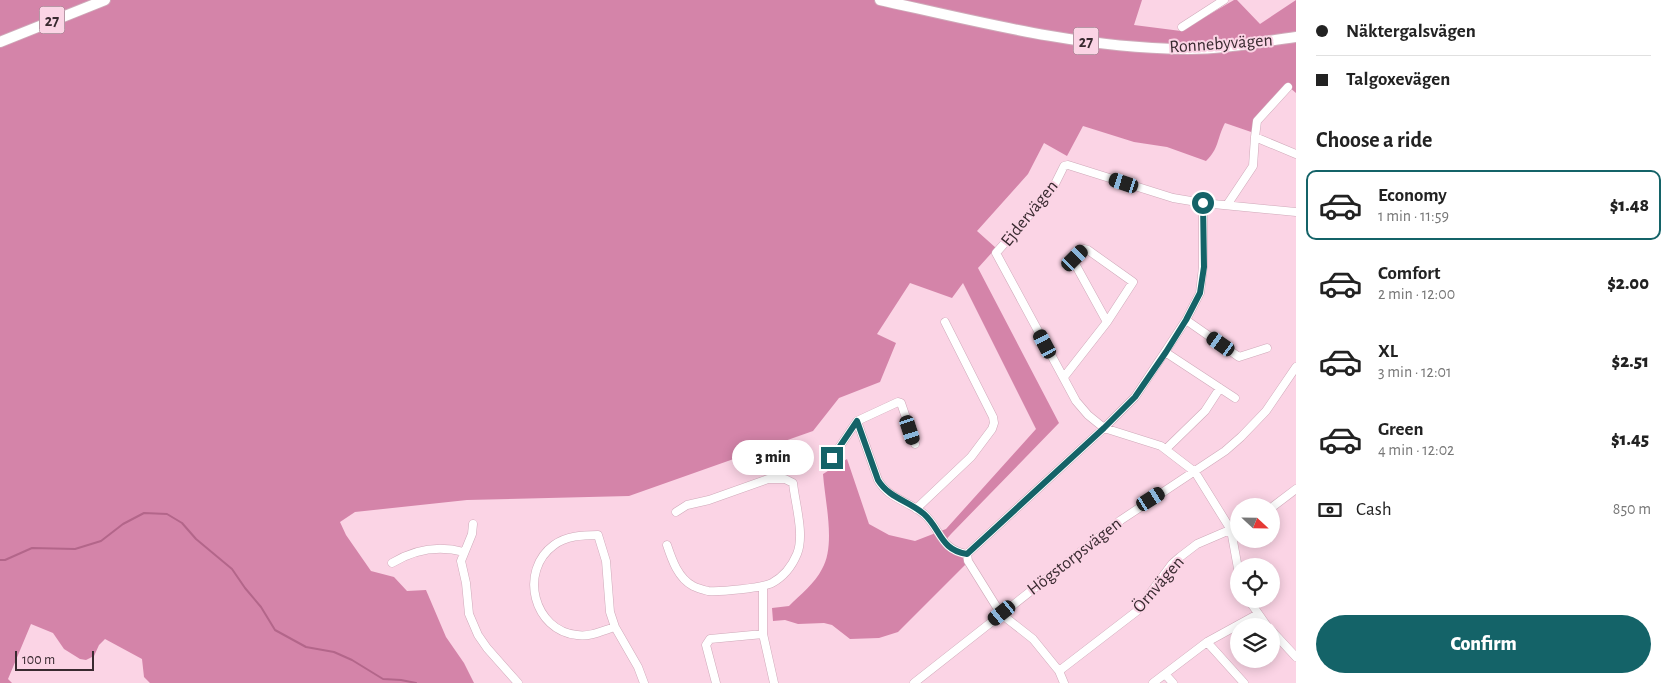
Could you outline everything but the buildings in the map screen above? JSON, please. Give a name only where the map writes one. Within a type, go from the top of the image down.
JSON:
[{"type":"main road","name":"27","points":[[0,42],[105,0]]},
{"type":"main road","name":"Ronnebyvägen","points":[[880,0],[1031,32],[1114,44],[1184,49],[1239,45],[1296,37]]},
{"type":"street","points":[[1182,27],[1224,0]]},
{"type":"street","points":[[1228,205],[1253,166],[1257,121],[1288,87]]},
{"type":"street","points":[[1256,135],[1296,154]]},
{"type":"street","name":"Ejdervägen","points":[[1203,203],[1173,198],[1068,165],[1064,166],[1053,188],[996,253],[1076,402],[1104,428],[1166,449],[1195,472],[1230,528]]},
{"type":"street","points":[[967,554],[1135,397],[1166,352],[1200,293],[1204,267],[1203,203],[1296,212]]},
{"type":"street","points":[[1064,377],[1107,322],[1133,282],[1084,249],[1074,262],[1107,322]]},
{"type":"street","points":[[1186,320],[1239,356],[1267,348]]},
{"type":"street","points":[[916,509],[970,457],[994,423],[993,417],[945,322]]},
{"type":"street","points":[[1166,352],[1235,398]]},
{"type":"street","name":"Högstorpsvägen","points":[[914,683],[1121,520],[1225,451],[1266,411],[1296,367]]},
{"type":"street","points":[[1166,449],[1205,410],[1220,388]]},
{"type":"street","points":[[832,458],[857,421],[898,402],[901,403],[915,444]]},
{"type":"street","points":[[857,421],[882,487],[900,501],[925,514],[950,548],[967,554]]},
{"type":"street","points":[[667,545],[674,564],[682,576],[693,586],[708,591],[763,586],[772,583],[791,567],[798,552],[800,537],[792,483],[785,479],[768,479],[709,500],[687,505],[676,512]]},
{"type":"street","points":[[1280,503],[1294,494]]},
{"type":"street","points":[[473,524],[472,534],[462,561],[467,602],[473,624],[478,635],[494,657],[518,683]]},
{"type":"street","name":"Örnvägen","points":[[1059,671],[1137,611],[1168,569],[1180,557],[1197,544],[1230,530]]},
{"type":"street","points":[[615,627],[596,634],[578,636],[561,631],[543,616],[537,606],[534,593],[534,578],[537,566],[544,554],[554,545],[565,539],[581,535],[598,535],[606,561],[610,612],[615,627],[638,667],[644,683]]},
{"type":"street","points":[[392,563],[414,552],[425,550],[451,548],[464,552]]},
{"type":"street","points":[[967,554],[968,561],[996,606],[1033,638],[1059,671],[1064,683]]},
{"type":"street","points":[[763,586],[763,634],[774,683]]},
{"type":"street","points":[[1254,608],[1261,618]]},
{"type":"street","points":[[1153,683],[1207,642],[1258,614]]},
{"type":"street","points":[[716,683],[706,646],[710,639],[763,634]]},
{"type":"street","points":[[1280,640],[1296,657]]},
{"type":"street","points":[[1207,642],[1244,683]]},
{"type":"street","points":[[1165,674],[1173,683]]},
{"type":"shaded area","points":[[0,0],[1142,0],[1134,25],[1181,31],[1234,0],[1237,0],[1260,24],[1296,0],[1296,93],[1289,87],[1257,121],[1257,134],[1225,123],[1216,148],[1206,161],[1167,147],[1134,142],[1083,126],[1067,156],[1044,143],[1028,174],[977,231],[996,248],[978,268],[1059,423],[944,542],[955,554],[969,561],[898,632],[879,638],[850,639],[832,625],[824,623],[798,624],[785,620],[773,621],[772,608],[789,606],[815,579],[826,559],[829,536],[823,474],[847,459],[869,524],[889,535],[915,541],[946,529],[1036,429],[963,283],[952,298],[910,283],[877,334],[896,343],[880,382],[839,398],[813,431],[629,496],[467,500],[355,512],[340,522],[346,535],[371,571],[394,577],[407,591],[426,590],[446,637],[464,663],[474,683],[150,683],[144,677],[142,659],[105,639],[99,645],[94,656],[86,660],[80,659],[64,649],[53,633],[31,624],[8,679],[12,683],[0,683]]},
{"type":"waterway","points":[[0,560],[5,560],[32,548],[75,549],[101,541],[123,524],[144,513],[167,514],[182,523],[196,539],[232,569],[261,607],[275,630],[306,647],[334,652],[352,660],[383,679],[416,683]]},
{"type":"route","points":[[832,458],[857,421],[882,487],[900,501],[925,514],[950,548],[967,554],[1135,397],[1166,352],[1200,293],[1204,267],[1203,203]]}]
